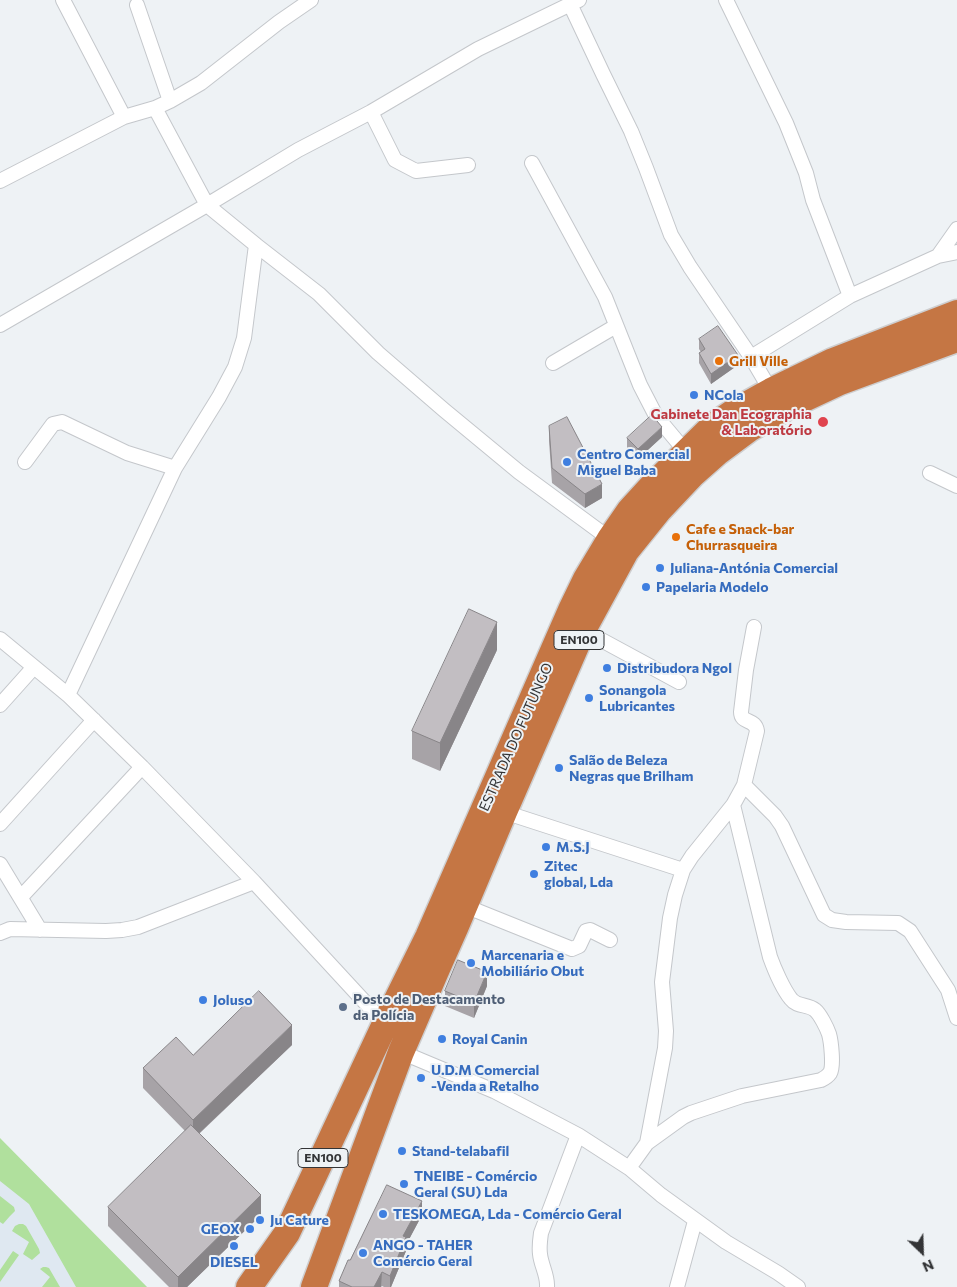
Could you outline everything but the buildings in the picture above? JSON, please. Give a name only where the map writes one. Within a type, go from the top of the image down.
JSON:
[{"type":"highway","name":"ESTRADA DO FUTUNGO","points":[[250,1287],[287,1233],[428,937],[586,579],[610,539],[635,504],[713,426],[735,411],[833,361],[957,313]]},
{"type":"highway","name":"ESTRADA DO FUTUNGO","points":[[314,1287],[402,1052],[436,971],[583,630],[626,551],[659,510],[692,475],[748,429],[789,406],[840,382],[957,339]]},
{"type":"street","points":[[64,0],[124,117]]},
{"type":"street","points":[[0,181],[124,117],[155,108],[201,83],[279,22],[311,0]]},
{"type":"street","points":[[726,0],[786,123],[850,296]]},
{"type":"street","points":[[0,324],[207,205],[298,150],[371,112],[478,49],[574,2],[603,74],[632,131],[670,235],[752,357],[771,391]]},
{"type":"street","points":[[137,5],[170,101]]},
{"type":"street","points":[[155,108],[207,205],[319,294],[378,353],[444,410],[519,472],[610,539]]},
{"type":"street","points":[[371,112],[395,160],[416,172],[468,165]]},
{"type":"street","points":[[532,162],[604,297],[640,385],[656,416],[686,452]]},
{"type":"street","points":[[938,256],[957,229]]},
{"type":"street","points":[[68,695],[175,468],[219,397],[235,367],[244,338],[256,245]]},
{"type":"street","points":[[752,357],[850,296],[938,256],[957,252]]},
{"type":"street","points":[[553,363],[616,326]]},
{"type":"street","points":[[25,462],[53,424],[62,422],[128,453],[175,468]]},
{"type":"street","points":[[930,473],[957,486]]},
{"type":"street","points":[[647,1143],[665,1048],[666,1031],[662,982],[670,918],[675,895],[683,870],[697,849],[733,805],[744,785],[757,731],[753,723],[743,719],[741,716],[746,670],[754,627]]},
{"type":"street","points":[[583,630],[679,682]]},
{"type":"street","points":[[0,639],[68,695],[142,768],[254,882],[385,1024]]},
{"type":"street","points":[[0,704],[34,667]]},
{"type":"street","points":[[0,824],[94,720]]},
{"type":"street","points":[[21,897],[142,768]]},
{"type":"street","points":[[744,785],[775,816],[782,826],[824,915],[832,920],[846,922],[898,923],[910,931],[948,990],[957,1018]]},
{"type":"street","points":[[629,1168],[647,1143],[683,1117],[742,1096],[821,1080],[831,1072],[830,1035],[826,1026],[815,1010],[791,1000],[770,957],[733,805]]},
{"type":"street","points":[[504,812],[683,870]]},
{"type":"street","points":[[0,864],[40,930]]},
{"type":"street","points":[[0,933],[10,929],[106,932],[138,927],[254,882]]},
{"type":"street","points":[[465,906],[572,948],[579,946],[586,931],[590,930],[610,940]]},
{"type":"street","points":[[402,1052],[494,1091],[578,1135],[629,1168],[695,1221],[798,1287]]},
{"type":"street","points":[[547,1287],[539,1245],[578,1135]]},
{"type":"street","points":[[676,1287],[695,1221]]},
{"type":"shaded area","points":[[0,1141],[147,1287],[0,1287]]},
{"type":"green space","points":[[0,1138],[147,1287],[76,1287],[29,1204],[0,1181]]},
{"type":"green space","points":[[0,1196],[14,1207],[15,1211],[3,1224],[0,1222]]},
{"type":"green space","points":[[19,1224],[26,1226],[39,1249],[40,1253],[32,1260],[23,1254],[29,1242],[12,1231]]},
{"type":"green space","points":[[13,1251],[19,1255],[0,1282],[0,1270]]},
{"type":"green space","points":[[43,1267],[49,1268],[60,1287],[42,1287],[50,1277],[40,1269]]},
{"type":"place","name":"Grill Ville","points":[[719,361]]},
{"type":"place","name":"NCola","points":[[694,395]]},
{"type":"place","name":"Gabinete Dan Ecographia & Laboratório","points":[[823,422]]},
{"type":"place","name":"Centro Comercial Miguel Baba","points":[[567,462]]},
{"type":"place","name":"Cafe e Snack-bar Churrasqueira","points":[[676,537]]},
{"type":"place","name":"Juliana-Antónia Comercial","points":[[660,568]]},
{"type":"place","name":"Papelaria Modelo","points":[[646,587]]},
{"type":"place","name":"Distribudora Ngol","points":[[607,668]]},
{"type":"place","name":"Sonangola Lubricantes","points":[[589,698]]},
{"type":"place","name":"Salão de Beleza Negras que Brilham","points":[[559,768]]},
{"type":"place","name":"M.S.J","points":[[546,847]]},
{"type":"place","name":"Zitec global, Lda","points":[[534,874]]},
{"type":"place","name":"Marcenaria e Mobiliário Obut","points":[[471,963]]},
{"type":"place","name":"Joluso","points":[[203,1000]]},
{"type":"place","name":"Posto de Destacamento da Polícia","points":[[343,1007]]},
{"type":"place","name":"Royal Canin","points":[[442,1039]]},
{"type":"place","name":"U.D.M Comercial -Venda a Retalho","points":[[421,1078]]},
{"type":"place","name":"Stand-telabafil","points":[[402,1151]]},
{"type":"place","name":"TNEIBE - Comércio Geral (SU) Lda","points":[[404,1184]]},
{"type":"place","name":"TESKOMEGA, Lda - Comércio Geral","points":[[383,1214]]},
{"type":"place","name":"Ju Cature","points":[[260,1220]]},
{"type":"place","name":"GEOX","points":[[250,1229]]},
{"type":"place","name":"DIESEL","points":[[234,1246]]},
{"type":"place","name":"ANGO - TAHER Comércio Geral","points":[[363,1253]]}]
